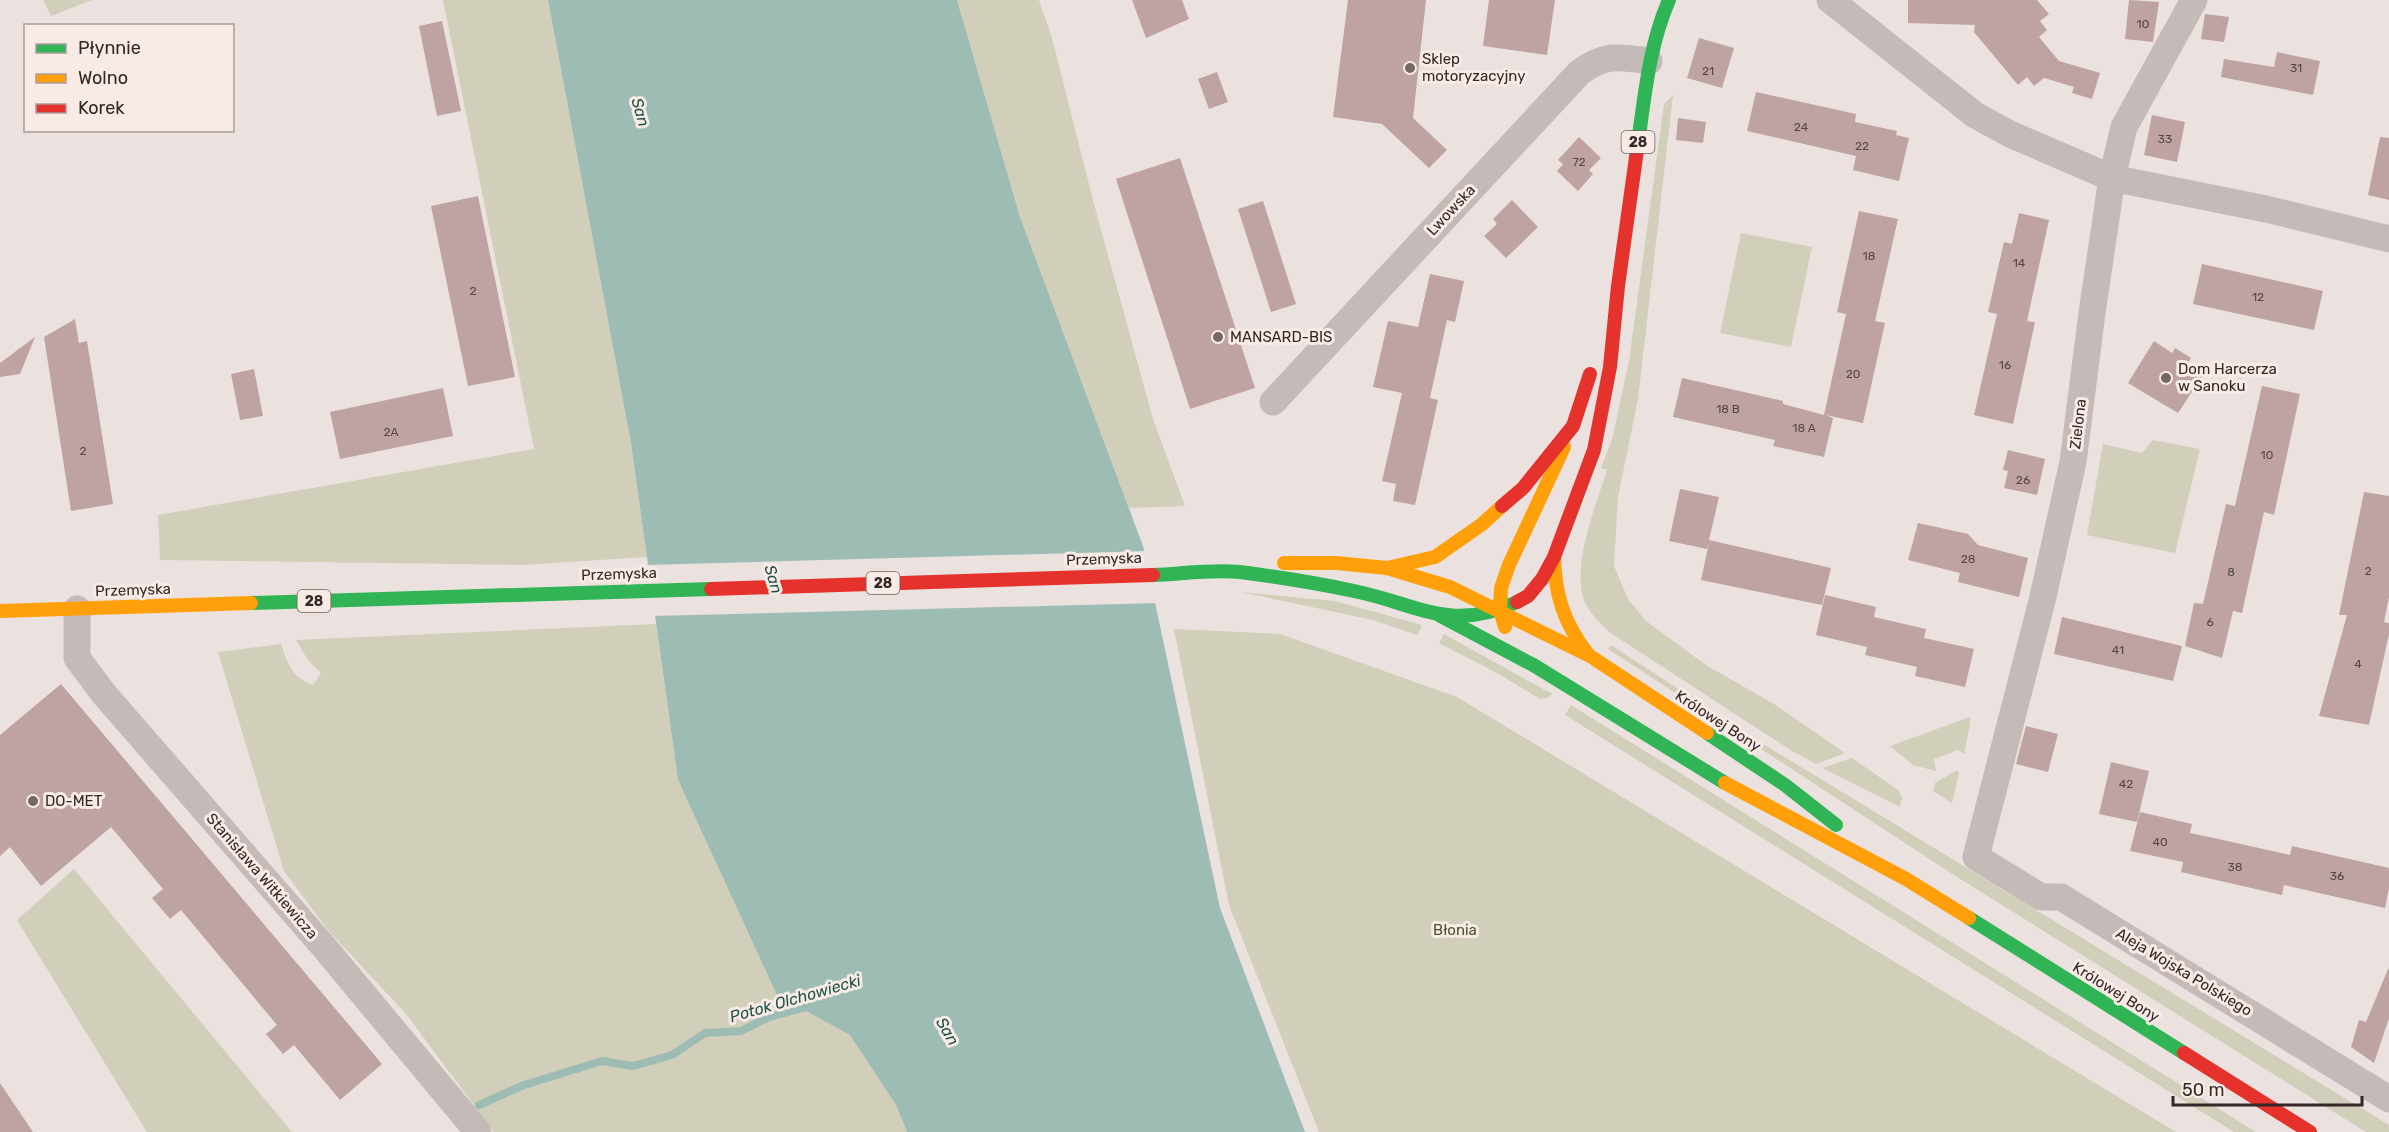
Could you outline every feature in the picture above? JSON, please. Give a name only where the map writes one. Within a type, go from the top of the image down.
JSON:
[{"type":"main road","name":"28","points":[[1439,615],[1470,617],[1500,610],[1528,596],[1542,579],[1554,557],[1594,450],[1610,367],[1618,286],[1649,61],[1657,28],[1669,0]]},
{"type":"main road","name":"28","points":[[1387,568],[1435,557],[1480,525],[1523,488],[1573,426],[1618,286]]},
{"type":"main road","points":[[1535,666],[1512,639],[1504,624],[1500,610],[1501,588],[1509,565],[1573,426]]},
{"type":"main road","points":[[1554,557],[1556,597],[1560,611],[1577,640],[1590,656]]},
{"type":"main road","name":"Przemyska","points":[[0,611],[1214,573],[1238,572],[1283,563],[1336,563],[1387,568],[1450,587],[1500,610]]},
{"type":"main road","name":"Przemyska","points":[[1238,572],[1355,591],[1439,615],[1535,666]]},
{"type":"main road","name":"Królowej Bony","points":[[1500,610],[1590,656],[1785,785],[1906,879]]},
{"type":"main road","name":"Królowej Bony","points":[[1535,666],[1726,784],[1906,879],[2310,1132]]},
{"type":"street","points":[[1830,0],[1975,116],[2010,134],[2115,169],[2389,239]]},
{"type":"street","name":"Zielona","points":[[1976,857],[2042,601],[2073,462],[2092,313],[2124,127],[2194,0]]},
{"type":"street","name":"Lwowska","points":[[1273,402],[1578,73],[1593,62],[1608,57],[1649,61]]},
{"type":"street","name":"Stanisława Witkiewicza","points":[[77,609],[77,658],[104,694],[324,947],[478,1132]]},
{"type":"street","name":"Aleja Wojska Polskiego","points":[[1976,857],[2041,897],[2061,897],[2389,1099]]},
{"type":"green space","points":[[43,0],[92,0],[51,16]]},
{"type":"green space","points":[[443,0],[548,0],[631,443],[647,557],[522,565],[160,560],[158,515],[534,449]]},
{"type":"green space","points":[[957,0],[1039,0],[1052,38],[1094,204],[1153,419],[1185,506],[1129,508],[1020,217]]},
{"type":"green space","points":[[1673,95],[1638,399],[1618,497],[1614,566],[1628,599],[1646,621],[1706,665],[1774,704],[1845,753],[1816,764],[1792,751],[1609,632],[1587,607],[1581,588],[1582,555],[1586,536],[1607,470],[1601,468],[1612,440],[1629,361],[1664,104]]},
{"type":"green space","points":[[1741,233],[1812,247],[1791,347],[1720,333]]},
{"type":"green space","points":[[2153,440],[2200,449],[2175,553],[2087,535],[2103,444],[2142,453]]},
{"type":"green space","points":[[1241,592],[1335,601],[1422,625],[1417,635],[1373,620]]},
{"type":"green space","points":[[656,624],[678,780],[777,994],[850,1034],[896,1105],[907,1132],[494,1132],[406,1014],[328,930],[284,871],[218,652],[281,644],[288,663],[296,674],[300,679],[313,685],[321,673],[308,660],[296,640]]},
{"type":"green space","name":"Błonia","points":[[1174,629],[1280,634],[1457,697],[2176,1132],[1319,1132],[1229,905]]},
{"type":"green space","points":[[1444,634],[1552,694],[1548,698],[1540,699],[1497,673],[1439,643]]},
{"type":"green space","points":[[1611,645],[1760,742],[2389,1125],[2389,1132],[2366,1132],[1957,877],[1608,649]]},
{"type":"green space","points":[[1571,705],[2256,1132],[2234,1132],[1565,715]]},
{"type":"green space","points":[[1970,717],[1964,754],[1958,750],[1934,759],[1936,771],[1913,765],[1890,746]]},
{"type":"green space","points":[[1852,758],[1898,790],[1902,798],[1900,807],[1822,768]]},
{"type":"green space","points":[[1957,770],[1959,773],[1952,803],[1933,791],[1935,783]]},
{"type":"green space","points":[[74,869],[292,1132],[147,1132],[17,920]]},
{"type":"water","name":"San","points":[[548,0],[957,0],[1020,217],[1143,546],[1220,908],[1305,1132],[907,1132],[896,1105],[850,1035],[777,995],[678,780],[631,443]]},
{"type":"pier","points":[[1147,551],[1159,603],[652,616],[645,565]]},
{"type":"building","points":[[1132,0],[1182,0],[1189,19],[1146,38]]},
{"type":"building","points":[[1348,0],[1426,0],[1413,118],[1447,150],[1429,168],[1382,124],[1333,117]]},
{"type":"building","points":[[1489,0],[1555,0],[1547,55],[1483,46]]},
{"type":"building","points":[[1908,0],[2037,0],[2049,14],[2040,21],[2047,30],[2039,37],[2059,61],[2100,73],[2092,99],[2072,93],[2074,87],[2044,78],[2034,86],[2027,77],[2018,85],[1974,32],[1975,25],[1908,23]]},
{"type":"building","points":[[2129,0],[2159,2],[2153,42],[2125,39]]},
{"type":"building","points":[[2205,14],[2229,17],[2224,42],[2201,39]]},
{"type":"building","points":[[442,21],[461,111],[437,116],[419,26]]},
{"type":"building","points":[[1699,38],[1734,48],[1722,88],[1687,78]]},
{"type":"building","points":[[2277,52],[2320,61],[2313,95],[2221,77],[2224,59],[2274,67]]},
{"type":"building","points":[[1217,72],[1228,102],[1209,109],[1198,79]]},
{"type":"building","points":[[1756,92],[1856,114],[1855,122],[1897,131],[1896,135],[1909,138],[1899,181],[1853,170],[1856,156],[1747,131]]},
{"type":"building","points":[[2152,115],[2185,122],[2177,162],[2144,155]]},
{"type":"building","points":[[1678,118],[1706,122],[1703,143],[1676,140]]},
{"type":"building","points":[[1579,137],[1601,158],[1589,170],[1593,174],[1578,191],[1557,171],[1563,164],[1558,160]]},
{"type":"building","points":[[2380,137],[2389,138],[2389,200],[2368,195]]},
{"type":"building","points":[[1180,158],[1255,388],[1190,409],[1116,179]]},
{"type":"building","points":[[478,196],[515,377],[468,386],[431,206]]},
{"type":"building","points":[[1512,200],[1538,227],[1506,258],[1484,236],[1497,224],[1493,219]]},
{"type":"building","points":[[1263,201],[1296,304],[1271,312],[1238,209]]},
{"type":"building","points":[[1859,211],[1898,219],[1875,321],[1885,323],[1863,423],[1826,415],[1833,418],[1824,457],[1773,446],[1775,440],[1673,417],[1682,378],[1783,401],[1783,404],[1824,415],[1846,314],[1837,312]]},
{"type":"building","points":[[2019,213],[2049,220],[2027,321],[2035,322],[2013,424],[1974,415],[1997,314],[1988,312],[2004,242],[2012,244]]},
{"type":"building","points":[[2202,264],[2323,291],[2314,330],[2193,304]]},
{"type":"building","points":[[1430,274],[1464,281],[1455,322],[1447,320],[1430,398],[1438,400],[1415,505],[1393,501],[1396,484],[1382,481],[1402,393],[1373,387],[1388,321],[1418,327]]},
{"type":"building","points":[[75,319],[79,343],[87,341],[113,504],[71,511],[44,337]]},
{"type":"building","points":[[35,337],[20,374],[0,377],[0,363]]},
{"type":"building","name":"Dom Harcerza w Sanoku","points":[[2154,341],[2172,353],[2175,348],[2191,358],[2188,363],[2204,373],[2178,413],[2128,383]]},
{"type":"building","points":[[254,369],[263,416],[240,420],[231,374]]},
{"type":"building","points":[[2262,386],[2300,394],[2274,515],[2264,512],[2242,613],[2233,611],[2222,658],[2185,646],[2194,603],[2203,604],[2226,504],[2235,506]]},
{"type":"building","points":[[443,388],[453,436],[340,459],[330,412]]},
{"type":"building","points":[[2008,450],[2045,459],[2037,495],[2004,488],[2008,471],[2003,470]]},
{"type":"building","points":[[1680,489],[1719,497],[1709,540],[1831,568],[1822,605],[1701,580],[1709,543],[1707,549],[1669,541]]},
{"type":"building","points":[[2364,492],[2389,496],[2389,597],[2384,622],[2389,623],[2389,634],[2369,725],[2319,716],[2347,615],[2339,615]]},
{"type":"building","points":[[1918,523],[1968,534],[1978,545],[2028,558],[2019,597],[1958,582],[1960,573],[1908,560]]},
{"type":"building","points":[[1825,595],[1876,607],[1874,617],[1926,629],[1924,638],[1974,649],[1965,687],[1915,676],[1917,667],[1865,655],[1867,647],[1816,635]]},
{"type":"building","points":[[2062,617],[2182,646],[2173,681],[2054,654]]},
{"type":"building","points":[[61,684],[382,1064],[340,1100],[294,1045],[283,1054],[266,1034],[277,1025],[181,910],[170,919],[152,898],[163,889],[111,827],[41,886],[10,847],[0,856],[0,735]]},
{"type":"building","points":[[2026,726],[2058,734],[2048,772],[2016,764]]},
{"type":"building","points":[[2111,762],[2149,771],[2137,822],[2099,814]]},
{"type":"building","points":[[2140,812],[2192,824],[2190,833],[2290,855],[2292,846],[2389,868],[2389,888],[2385,908],[2284,885],[2282,895],[2181,872],[2183,862],[2130,851]]},
{"type":"building","points":[[2389,967],[2389,1018],[2374,1063],[2351,1047],[2359,1020],[2366,1022]]},
{"type":"building","points":[[0,1083],[33,1132],[0,1132]]},
{"type":"waterway","name":"Potok Olchowiecki","points":[[479,1105],[524,1085],[602,1061],[633,1066],[672,1055],[705,1033],[741,1031],[769,1017],[810,1006]]},
{"type":"traffic: fast","points":[[1638,143],[1652,53],[1669,0]]},
{"type":"traffic: fast","points":[[1153,575],[1240,572],[1354,591],[1453,616],[1493,611],[1517,602]]},
{"type":"traffic: fast","points":[[251,603],[711,589]]},
{"type":"traffic: fast","points":[[1439,615],[1535,666],[1725,783]]},
{"type":"traffic: fast","points":[[1707,733],[1785,785],[1836,825]]},
{"type":"traffic: fast","points":[[1969,918],[2184,1053]]},
{"type":"traffic: slow","points":[[1505,627],[1500,610],[1501,588],[1509,565],[1564,447]]},
{"type":"traffic: slow","points":[[1284,563],[1336,563],[1387,568],[1435,557],[1481,525],[1502,506]]},
{"type":"traffic: slow","points":[[1554,557],[1556,584],[1562,608],[1572,631],[1587,653]]},
{"type":"traffic: slow","points":[[1387,568],[1450,587],[1590,656],[1707,733]]},
{"type":"traffic: slow","points":[[0,611],[251,603]]},
{"type":"traffic: slow","points":[[1725,783],[1906,879],[1969,918]]},
{"type":"traffic: jam","points":[[1517,602],[1528,596],[1542,579],[1554,557],[1594,450],[1610,367],[1618,286],[1638,143]]},
{"type":"traffic: jam","points":[[1502,506],[1523,488],[1573,426],[1590,374]]},
{"type":"traffic: jam","points":[[711,589],[1153,575]]},
{"type":"traffic: jam","points":[[2184,1053],[2310,1132]]},
{"type":"place","name":"Sklep motoryzacyjny","points":[[1410,68]]},
{"type":"place","name":"MANSARD-BIS","points":[[1218,337]]},
{"type":"place","name":"Dom Harcerza w Sanoku","points":[[2166,378]]},
{"type":"place","name":"DO-MET","points":[[33,801]]}]
